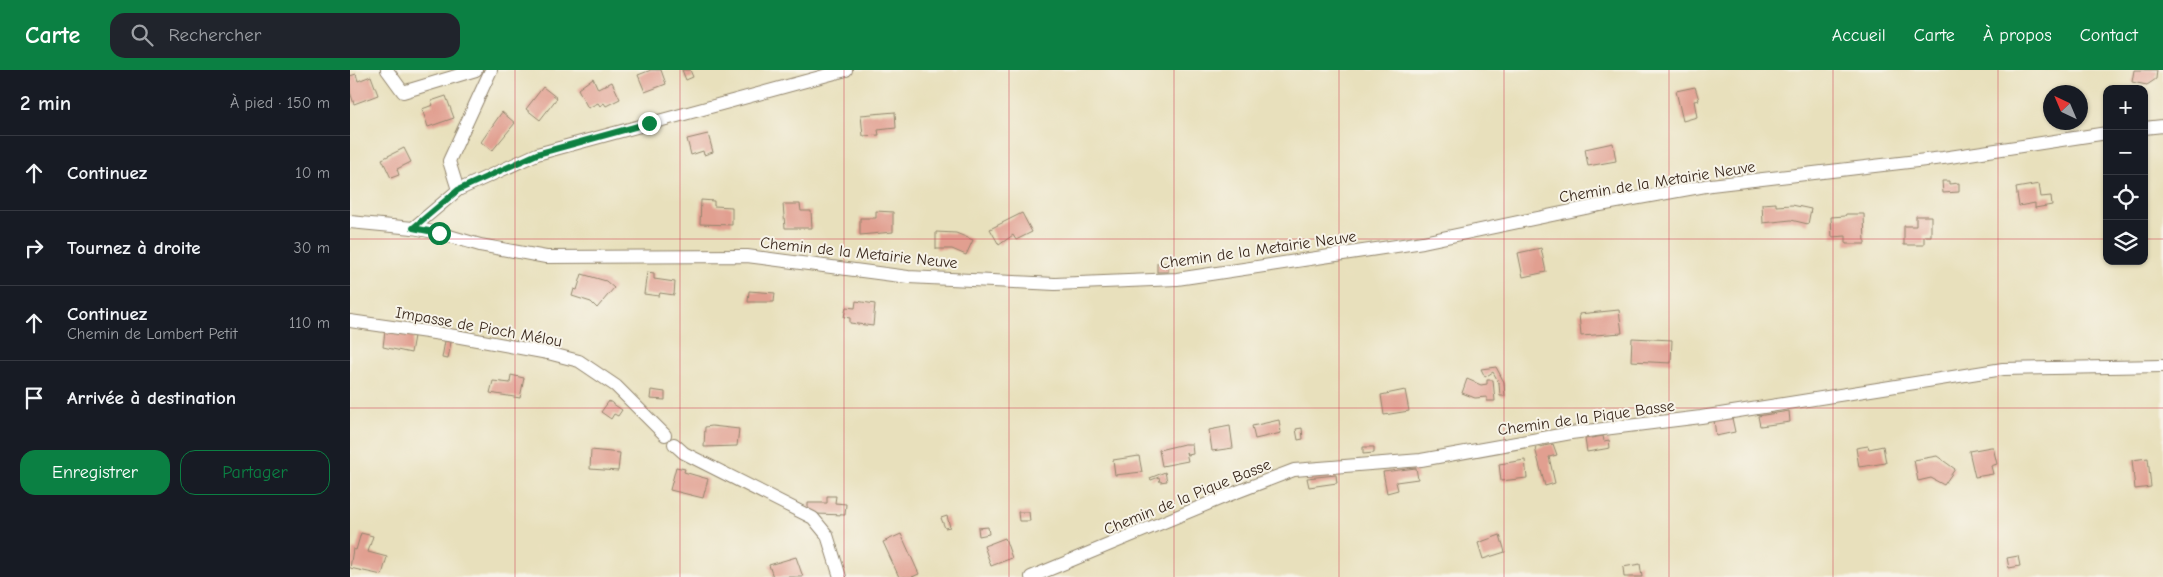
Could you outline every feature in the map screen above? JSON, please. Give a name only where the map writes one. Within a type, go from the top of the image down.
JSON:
[{"type":"street","points":[[387,70],[403,92],[476,70]]},
{"type":"street","points":[[458,190],[449,162],[491,70]]},
{"type":"street","points":[[413,228],[458,190],[537,154],[846,70]]},
{"type":"street","points":[[2148,128],[2163,126]]},
{"type":"street","name":"Chemin de la Metairie Neuve","points":[[350,222],[413,228],[439,233],[480,245],[546,256],[747,256],[908,276],[1055,284],[1177,280],[1423,242],[1600,205],[1711,186],[1943,158],[2103,134]]},
{"type":"street","name":"Impasse de Pioch Mélou","points":[[350,321],[455,336],[548,353],[578,361],[616,386],[684,453],[814,518],[827,535],[840,577]]},
{"type":"street","name":"Chemin de la Pique Basse","points":[[1031,577],[1294,470],[1421,460],[1571,433],[1701,417],[2003,369],[2163,366]]},
{"type":"building","points":[[651,70],[661,70],[666,84],[645,92],[638,75]]},
{"type":"building","points":[[682,70],[690,70],[693,77],[686,80]]},
{"type":"building","points":[[2134,70],[2157,70],[2156,79],[2147,85],[2132,82]]},
{"type":"building","points":[[356,74],[358,81],[371,76],[378,95],[354,104],[350,92],[350,76]]},
{"type":"building","points":[[593,78],[598,89],[612,82],[620,99],[606,106],[604,103],[600,106],[598,103],[588,108],[578,89]]},
{"type":"building","points":[[543,87],[557,98],[540,120],[526,109]]},
{"type":"building","points":[[1695,87],[1699,100],[1694,101],[1697,117],[1683,121],[1676,91]]},
{"type":"building","points":[[446,96],[454,118],[428,127],[422,109],[433,105],[431,101]]},
{"type":"building","points":[[502,112],[515,123],[492,151],[481,142]]},
{"type":"building","points":[[895,112],[896,128],[878,130],[879,135],[863,136],[861,115]]},
{"type":"building","points":[[708,134],[713,152],[704,155],[703,151],[691,155],[687,139]]},
{"type":"building","points":[[1613,143],[1616,161],[1588,166],[1585,149]]},
{"type":"building","points":[[404,148],[411,162],[397,169],[399,175],[391,178],[382,159]]},
{"type":"building","points":[[1942,181],[1949,181],[1949,184],[1959,183],[1959,192],[1943,193]]},
{"type":"building","points":[[2039,184],[2041,197],[2051,196],[2052,205],[2035,208],[2035,203],[2019,206],[2016,188]]},
{"type":"building","points":[[701,200],[714,201],[714,206],[732,207],[732,225],[700,224]]},
{"type":"building","points":[[1776,203],[1776,206],[1792,205],[1811,209],[1808,224],[1791,220],[1763,223],[1762,204]]},
{"type":"building","points":[[783,204],[800,204],[801,211],[811,211],[812,228],[785,228]]},
{"type":"building","points":[[876,211],[893,212],[893,232],[860,235],[860,218],[876,218]]},
{"type":"building","points":[[1022,213],[1032,232],[1016,240],[1013,235],[999,245],[990,229]]},
{"type":"building","points":[[1846,214],[1864,214],[1865,244],[1846,244],[1846,236],[1832,237],[1831,217],[1845,216]]},
{"type":"building","points":[[1916,216],[1931,216],[1931,236],[1924,236],[1924,245],[1904,245],[1904,226],[1916,226]]},
{"type":"building","points":[[936,232],[956,233],[973,240],[966,255],[952,249],[936,249]]},
{"type":"building","points":[[1541,248],[1546,272],[1523,277],[1518,253]]},
{"type":"building","points":[[1157,263],[1168,263],[1168,272],[1157,272]]},
{"type":"building","points":[[647,272],[654,273],[654,279],[675,282],[674,295],[660,293],[659,296],[644,294]]},
{"type":"building","points":[[582,274],[606,281],[614,288],[597,308],[591,302],[572,296],[574,289],[577,290]]},
{"type":"building","points":[[749,291],[775,293],[774,302],[748,302]]},
{"type":"building","points":[[856,301],[875,304],[873,326],[850,323],[850,318],[844,317],[846,307],[855,308]]},
{"type":"building","points":[[1619,310],[1622,333],[1581,336],[1579,314]]},
{"type":"building","points":[[385,331],[414,336],[411,353],[383,347]]},
{"type":"building","points":[[1632,338],[1672,340],[1671,363],[1631,361]]},
{"type":"building","points":[[445,341],[451,342],[448,359],[442,358]]},
{"type":"building","points":[[1496,367],[1504,382],[1505,396],[1500,396],[1499,383],[1493,372],[1485,377],[1481,369]]},
{"type":"building","points":[[511,375],[524,378],[520,398],[490,393],[493,381],[510,383]]},
{"type":"building","points":[[1467,379],[1481,385],[1487,384],[1487,380],[1493,380],[1495,401],[1487,401],[1487,397],[1475,398],[1462,393]]},
{"type":"building","points":[[651,390],[665,392],[665,400],[650,399]]},
{"type":"building","points":[[1405,390],[1409,411],[1384,415],[1381,395]]},
{"type":"building","points":[[609,401],[622,410],[618,416],[614,414],[611,419],[601,412]]},
{"type":"building","points":[[1789,411],[1790,422],[1760,426],[1758,416]]},
{"type":"building","points":[[1732,418],[1735,432],[1716,436],[1714,420]]},
{"type":"building","points":[[1279,420],[1281,433],[1255,439],[1252,426]]},
{"type":"building","points":[[1230,426],[1233,448],[1212,451],[1209,430]]},
{"type":"building","points":[[705,427],[739,429],[737,446],[704,447]]},
{"type":"building","points":[[1302,428],[1303,439],[1298,440],[1296,429]]},
{"type":"building","points":[[1603,436],[1604,441],[1609,440],[1610,448],[1587,452],[1585,439]]},
{"type":"building","points":[[1192,444],[1193,454],[1188,455],[1186,452],[1188,461],[1162,466],[1159,450]]},
{"type":"building","points":[[1553,444],[1557,455],[1549,457],[1555,483],[1545,486],[1535,448]]},
{"type":"building","points":[[1868,446],[1869,449],[1883,446],[1886,463],[1859,467],[1856,448]]},
{"type":"building","points":[[1363,447],[1374,447],[1374,453],[1363,454]]},
{"type":"building","points":[[1993,447],[1997,464],[1991,466],[1993,474],[1975,477],[1969,451]]},
{"type":"building","points":[[591,450],[620,453],[618,471],[590,469]]},
{"type":"building","points":[[1139,456],[1142,472],[1115,475],[1113,460]]},
{"type":"building","points":[[1937,456],[1955,469],[1944,485],[1931,478],[1918,481],[1914,460]]},
{"type":"building","points":[[2148,458],[2151,487],[2135,489],[2132,460]]},
{"type":"building","points":[[1525,460],[1527,478],[1501,481],[1499,464]]},
{"type":"building","points":[[676,467],[685,469],[684,472],[708,479],[703,498],[670,490]]},
{"type":"building","points":[[1416,468],[1418,479],[1396,482],[1398,490],[1387,493],[1383,472]]},
{"type":"building","points":[[1165,472],[1167,481],[1160,482],[1159,477],[1151,480],[1150,478]]},
{"type":"building","points":[[1336,475],[1337,483],[1309,487],[1307,478]]},
{"type":"building","points":[[827,496],[836,496],[835,503],[846,504],[845,515],[816,514],[808,510],[808,503],[827,503]]},
{"type":"building","points":[[1018,512],[1029,512],[1030,521],[1019,521]]},
{"type":"building","points":[[947,516],[950,527],[945,528],[941,518]]},
{"type":"building","points":[[988,527],[989,534],[979,536],[978,528]]},
{"type":"building","points":[[361,533],[373,536],[368,552],[387,557],[382,575],[350,568],[353,549],[356,550]]},
{"type":"building","points":[[901,534],[919,574],[912,577],[899,577],[883,542]]},
{"type":"building","points":[[1500,535],[1505,552],[1483,559],[1478,543]]},
{"type":"building","points":[[1005,538],[1012,558],[991,566],[984,546]]},
{"type":"building","points":[[2018,556],[2020,566],[2009,568],[2007,558]]},
{"type":"building","points":[[796,557],[803,577],[773,577],[769,565]]},
{"type":"building","points":[[1640,564],[1642,577],[1624,577],[1623,567]]},
{"type":"route","points":[[439,233],[413,228],[458,190],[537,154],[649,123]]}]
